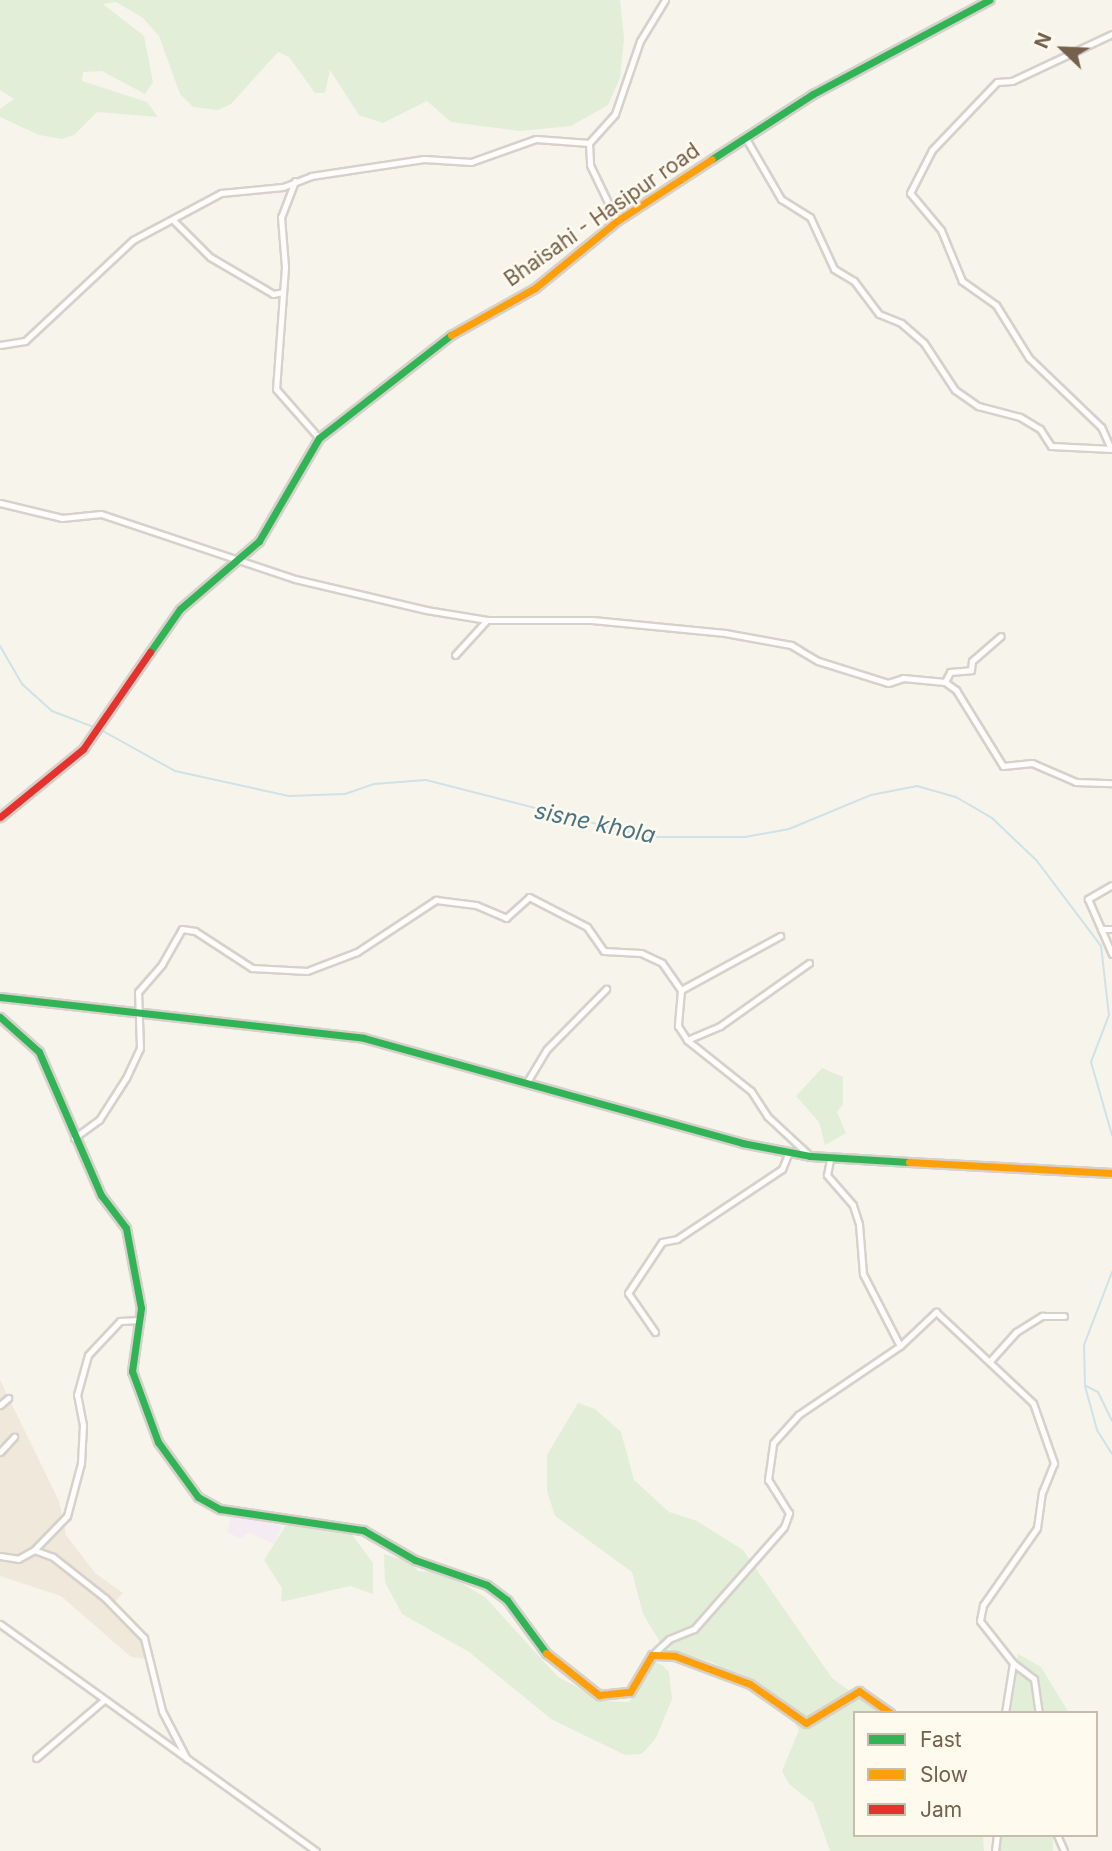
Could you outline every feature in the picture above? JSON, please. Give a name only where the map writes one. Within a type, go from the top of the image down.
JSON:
[{"type":"street","points":[[617,221],[590,165],[589,143],[615,114],[639,41],[665,0]]},
{"type":"street","name":"Bhaisahi - Hasipur road","points":[[0,817],[82,749],[110,713],[180,608],[240,558],[276,517],[319,438],[424,352],[535,288],[617,221],[745,137],[838,78],[989,0]]},
{"type":"street","points":[[745,137],[782,200],[810,217],[834,270],[854,281],[879,314],[901,323],[924,343],[956,390],[978,406],[1020,417],[1040,429],[1051,446],[1112,449],[1101,427],[1029,358],[996,305],[962,281],[940,230],[910,193],[932,150],[998,82],[1012,81],[1112,34]]},
{"type":"street","points":[[0,345],[25,341],[132,240],[221,193],[284,187],[295,180],[424,159],[471,162],[536,139],[563,137],[589,143]]},
{"type":"street","points":[[295,180],[281,217],[283,292],[276,389],[319,438]]},
{"type":"street","points":[[173,220],[210,257],[273,294],[283,292]]},
{"type":"street","points":[[0,503],[62,518],[102,514],[240,558],[295,579],[487,620],[592,620],[725,633],[791,645],[818,661],[888,684],[903,678],[945,682],[956,690],[1003,766],[1032,763],[1076,782],[1112,783]]},
{"type":"street","points":[[455,655],[487,620]]},
{"type":"street","points":[[945,682],[950,672],[971,670],[972,661],[1001,636]]},
{"type":"street","points":[[1112,885],[1088,899],[1112,954]]},
{"type":"street","points":[[74,1138],[99,1120],[126,1078],[140,1048],[136,1011],[138,992],[162,964],[182,929],[195,931],[252,968],[307,971],[358,952],[410,914],[445,899],[506,918],[529,897],[551,904],[587,927],[604,951],[641,953],[662,963],[681,990],[678,1026],[687,1040],[751,1091],[767,1116],[810,1156]]},
{"type":"street","points":[[1101,929],[1112,929]]},
{"type":"street","points":[[681,990],[780,936]]},
{"type":"street","points":[[687,1040],[720,1026],[808,963]]},
{"type":"street","points":[[527,1082],[546,1050],[606,989]]},
{"type":"street","points":[[0,997],[364,1038],[789,1152],[830,1160],[1112,1173]]},
{"type":"street","points":[[0,1017],[39,1052],[101,1195],[126,1228],[140,1320],[132,1371],[142,1407],[158,1442],[198,1497],[220,1509],[363,1530],[415,1560],[487,1585],[507,1600],[543,1650],[599,1695],[630,1692],[652,1655],[668,1639],[694,1629],[784,1527],[789,1513],[768,1480],[774,1443],[798,1415],[900,1346],[936,1312],[1033,1404],[1054,1463],[1041,1492],[1037,1528],[983,1605],[980,1621],[1013,1663],[1034,1679],[1039,1711]]},
{"type":"street","points":[[655,1332],[628,1293],[662,1241],[677,1239],[782,1169],[789,1152]]},
{"type":"street","points":[[830,1160],[828,1175],[853,1205],[859,1224],[863,1274],[900,1346]]},
{"type":"street","points":[[990,1361],[1016,1332],[1042,1316],[1065,1316]]},
{"type":"street","points":[[0,1556],[18,1559],[34,1550],[71,1507],[81,1463],[83,1426],[76,1395],[88,1355],[120,1321],[140,1320]]},
{"type":"street","points":[[0,1405],[8,1398]]},
{"type":"street","points":[[0,1452],[14,1437]]},
{"type":"street","points":[[34,1550],[53,1557],[104,1598],[144,1639],[162,1711],[187,1759]]},
{"type":"street","points":[[0,1624],[316,1851]]},
{"type":"street","points":[[652,1655],[713,1666],[806,1723],[859,1691],[887,1711]]},
{"type":"street","points":[[1005,1711],[1013,1663]]},
{"type":"street","points":[[36,1758],[104,1700]]},
{"type":"shaded area","points":[[0,1380],[59,1501],[66,1535],[95,1573],[123,1593],[109,1608],[144,1645],[149,1659],[131,1657],[61,1596],[0,1576]]},
{"type":"shaded area","points":[[232,1514],[282,1526],[274,1544],[248,1532],[241,1539],[227,1532]]},
{"type":"green space","points":[[0,0],[620,0],[624,38],[620,78],[608,105],[571,126],[520,131],[451,122],[427,101],[383,123],[359,115],[330,70],[325,93],[315,93],[289,57],[278,52],[231,104],[218,110],[193,107],[180,94],[159,36],[143,18],[116,2],[103,4],[144,36],[153,82],[145,94],[102,71],[83,72],[82,81],[147,102],[158,117],[97,112],[74,135],[62,139],[39,135],[0,117],[0,109],[14,99],[0,90]]},
{"type":"green space","points":[[822,1068],[843,1077],[843,1104],[837,1112],[846,1133],[825,1145],[819,1122],[796,1096]]},
{"type":"green space","points":[[578,1403],[595,1409],[621,1432],[634,1480],[669,1512],[697,1521],[743,1550],[832,1678],[877,1711],[853,1711],[853,1837],[983,1837],[984,1851],[830,1851],[813,1803],[789,1784],[782,1771],[799,1730],[784,1705],[714,1663],[663,1647],[643,1614],[632,1572],[555,1516],[547,1491],[547,1455]]},
{"type":"green space","points":[[288,1522],[347,1528],[373,1563],[373,1594],[350,1586],[281,1602],[282,1588],[264,1560]]},
{"type":"green space","points":[[384,1554],[412,1563],[418,1571],[442,1572],[485,1597],[558,1677],[604,1701],[629,1702],[655,1662],[663,1666],[669,1672],[672,1699],[656,1738],[642,1754],[625,1755],[551,1719],[469,1652],[402,1614],[385,1582]]},
{"type":"green space","points":[[1018,1654],[1041,1667],[1068,1711],[1009,1711]]},
{"type":"green space","points":[[1000,1837],[1053,1837],[1053,1851],[1000,1851]]},
{"type":"waterway","name":"sisne khola","points":[[0,646],[22,684],[52,711],[96,728]]},
{"type":"waterway","name":"sisne khola","points":[[101,730],[175,771],[289,796],[345,794],[374,784],[426,780],[648,837],[745,837],[789,829],[871,795],[917,786],[956,797],[992,818],[1037,861],[1101,946],[1109,1015],[1091,1062],[1112,1135]]},
{"type":"waterway","name":"sisne khola","points":[[1112,1272],[1084,1345],[1085,1386],[1097,1430],[1112,1454]]},
{"type":"waterway","points":[[1086,1386],[1098,1392],[1112,1421]]},
{"type":"traffic: fast","points":[[712,159],[813,94],[989,0]]},
{"type":"traffic: fast","points":[[150,652],[180,609],[259,541],[319,438],[451,335]]},
{"type":"traffic: fast","points":[[0,997],[364,1038],[742,1143],[810,1156],[909,1162]]},
{"type":"traffic: fast","points":[[0,1017],[39,1052],[101,1195],[126,1228],[141,1308],[132,1371],[158,1442],[198,1497],[220,1509],[363,1530],[415,1560],[487,1585],[507,1600],[546,1653]]},
{"type":"traffic: slow","points":[[451,335],[535,288],[617,221],[712,159]]},
{"type":"traffic: slow","points":[[909,1162],[1112,1173]]},
{"type":"traffic: slow","points":[[546,1653],[599,1695],[630,1692],[652,1655],[675,1656],[750,1684],[806,1723],[859,1691],[887,1711]]},
{"type":"traffic: jam","points":[[0,817],[83,749],[150,652]]}]
